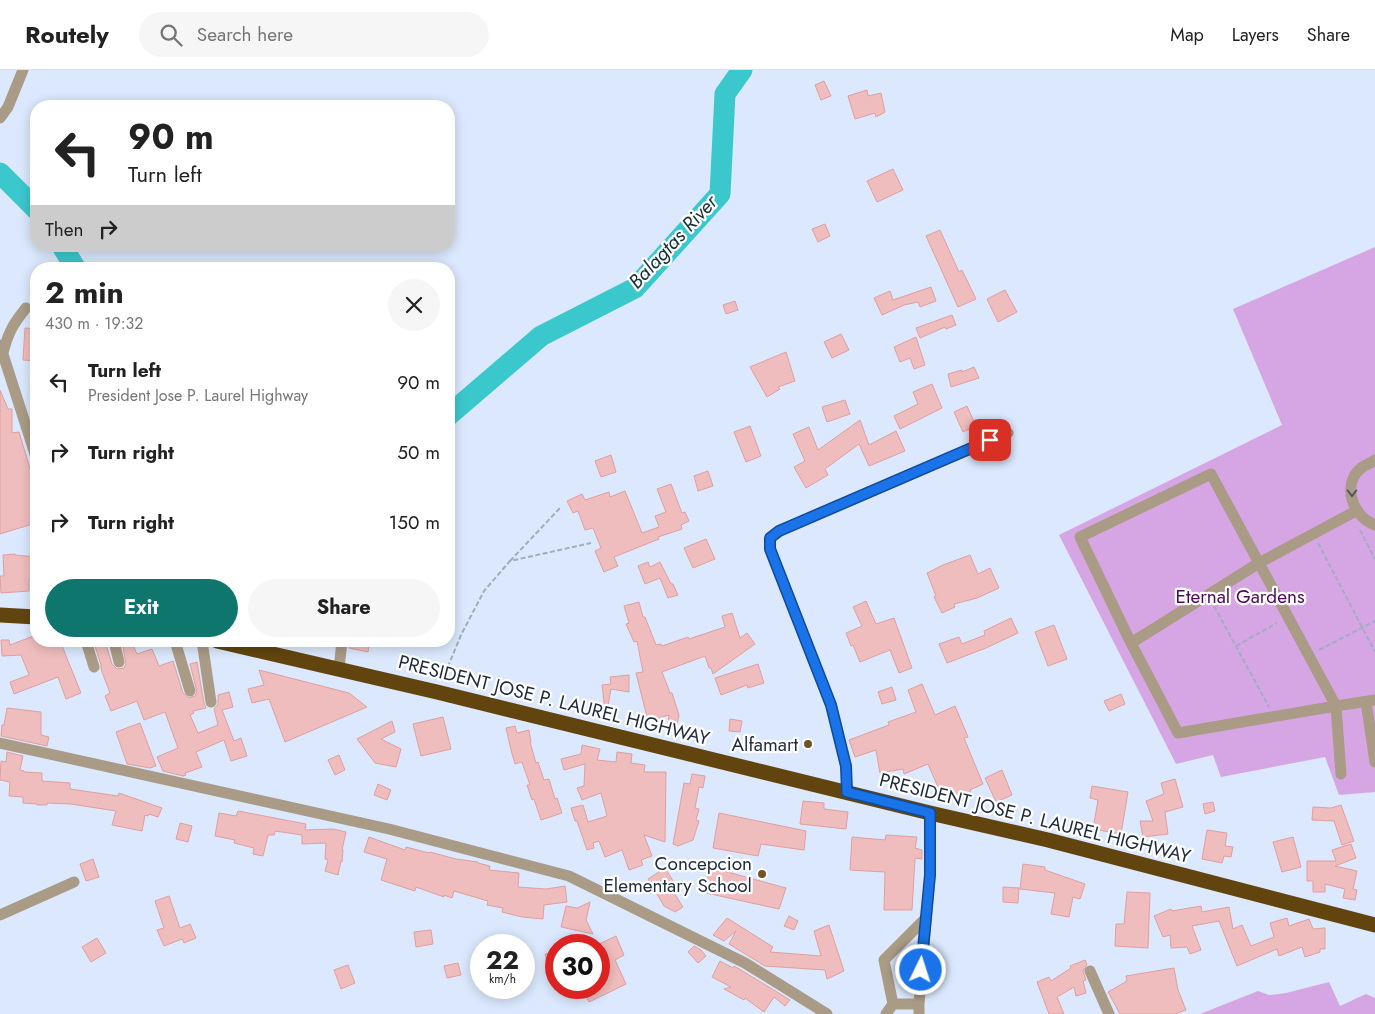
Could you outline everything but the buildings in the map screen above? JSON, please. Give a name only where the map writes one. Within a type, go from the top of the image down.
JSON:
[{"type":"highway","points":[[0,615],[30,617]]},
{"type":"highway","name":"PRESIDENT JOSE P. LAUREL HIGHWAY","points":[[243,647],[1057,842],[1375,925]]},
{"type":"street","points":[[0,118],[8,106],[23,70]]},
{"type":"street","points":[[26,308],[12,325],[1,349],[30,438]]},
{"type":"street","points":[[847,792],[846,766],[831,705],[770,549],[770,538],[779,531],[1008,433]]},
{"type":"street","points":[[1353,512],[1351,488],[1354,477],[1361,468],[1375,460]]},
{"type":"street","points":[[1340,774],[1336,706],[1211,474],[1080,537],[1131,643],[1178,733],[1336,706],[1371,701],[1375,762]]},
{"type":"street","points":[[1353,512],[1375,525]]},
{"type":"street","points":[[1131,643],[1259,563],[1353,512]]},
{"type":"street","points":[[88,647],[94,667]]},
{"type":"street","points":[[115,647],[119,662]]},
{"type":"street","points":[[177,647],[190,692]]},
{"type":"street","points":[[203,647],[211,702]]},
{"type":"street","points":[[339,669],[341,647]]},
{"type":"street","points":[[0,743],[389,829],[569,876],[745,963],[827,1014]]},
{"type":"street","points":[[893,1004],[919,1009],[930,875],[930,813]]},
{"type":"street","points":[[0,915],[74,882]]},
{"type":"street","points":[[886,1014],[893,1004],[884,960],[925,919]]},
{"type":"street","points":[[1090,971],[1110,1014]]},
{"type":"path","points":[[437,692],[461,635],[484,592],[560,508]]},
{"type":"path","points":[[1353,512],[1375,559]]},
{"type":"path","points":[[1313,534],[1375,652]]},
{"type":"path","points":[[510,562],[591,544]]},
{"type":"path","points":[[1208,595],[1274,717]]},
{"type":"path","points":[[1236,646],[1288,617]]},
{"type":"path","points":[[1309,656],[1375,621]]},
{"type":"green space","name":"Eternal Gardens","points":[[1375,247],[1375,792],[1339,795],[1325,757],[1221,777],[1213,755],[1176,764],[1059,535],[1282,425],[1233,309]]},
{"type":"green space","points":[[1329,982],[1340,1006],[1366,994],[1375,998],[1375,1014],[1200,1014],[1258,991],[1269,995],[1286,993]]},
{"type":"waterway","name":"Balagtas River","points":[[455,410],[541,336],[635,288],[720,194],[725,94],[742,70]]},
{"type":"waterway","name":"Balagtas River","points":[[0,173],[30,203]]},
{"type":"waterway","name":"Balagtas River","points":[[66,252],[72,262]]},
{"type":"place","name":"Alfamart","points":[[808,744]]},
{"type":"place","name":"Concepcion Elementary School","points":[[762,874]]},
{"type":"route","points":[[921,970],[930,875],[930,813],[847,792],[846,766],[831,705],[770,549],[770,538],[779,531],[990,440]]}]
